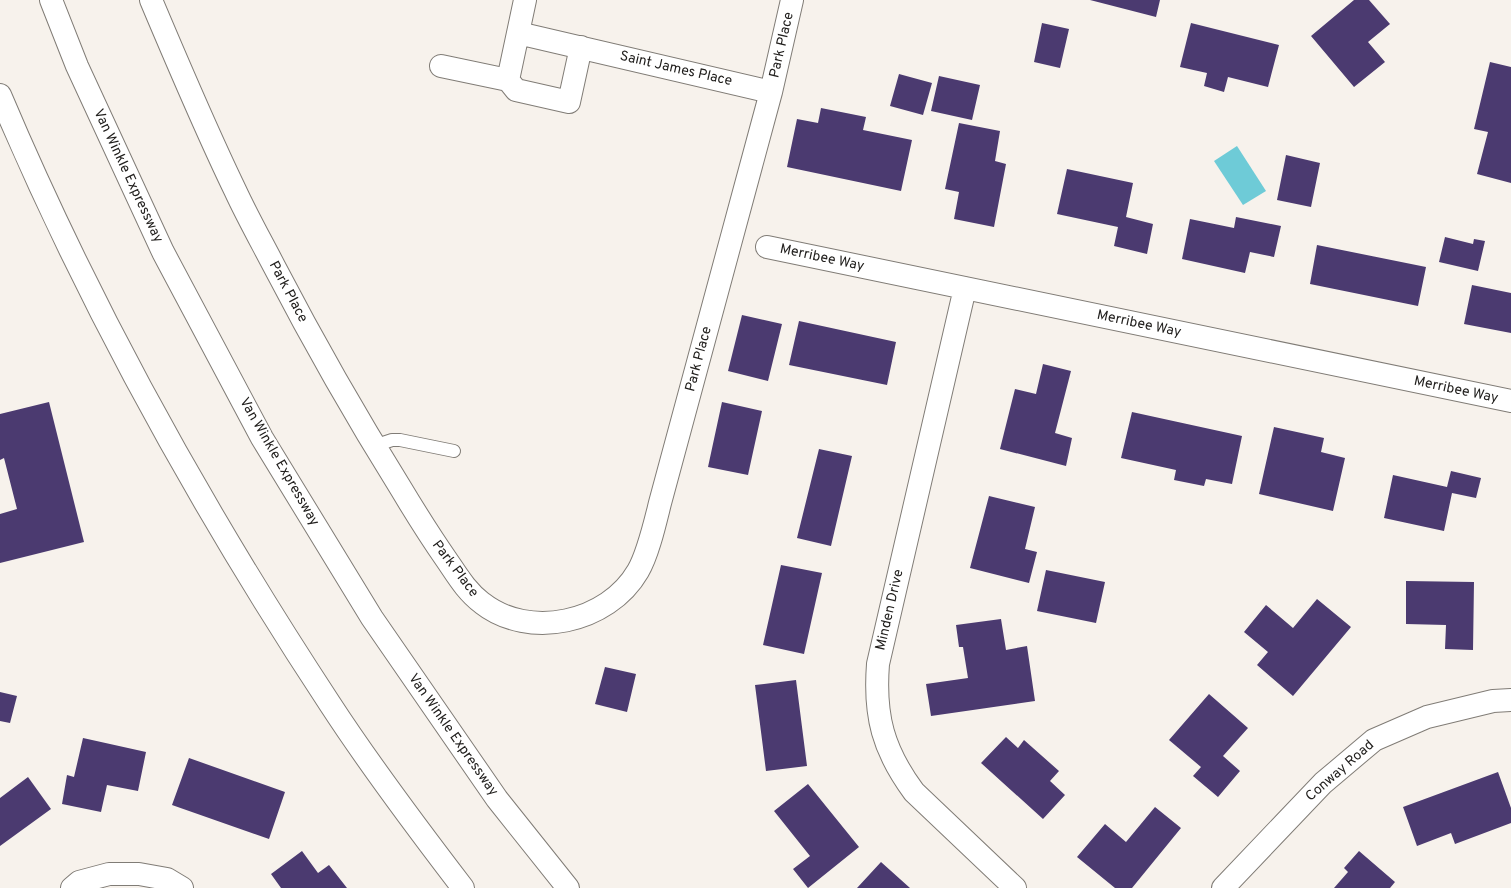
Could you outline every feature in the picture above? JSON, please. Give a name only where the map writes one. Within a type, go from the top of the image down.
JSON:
[{"type":"street","name":"Van Winkle Expressway","points":[[51,0],[77,66],[163,252],[262,438],[372,618],[497,799],[568,888]]},
{"type":"street","name":"Park Place","points":[[151,0],[235,192],[302,320],[374,446],[427,531],[471,594],[488,608],[507,617],[522,622],[539,623],[560,622],[578,618],[595,611],[618,594],[628,584],[638,570],[656,516],[771,92],[792,0]]},
{"type":"street","points":[[508,80],[525,0]]},
{"type":"street","name":"Saint James Place","points":[[518,33],[771,92]]},
{"type":"street","points":[[441,66],[508,80],[516,90],[569,102],[580,47]]},
{"type":"street","points":[[0,95],[18,138],[83,277],[158,421],[240,565],[331,706],[411,819],[463,888]]},
{"type":"street","name":"Merribee Way","points":[[767,247],[1511,401]]},
{"type":"street","name":"Minden Drive","points":[[965,288],[878,664],[876,687],[877,710],[882,732],[890,753],[900,773],[914,792],[1014,888]]},
{"type":"street","name":"Conway Road","points":[[1223,888],[1323,783],[1374,740],[1427,717],[1493,701],[1511,700]]},
{"type":"street","points":[[72,888],[79,882],[110,874],[139,874],[167,879],[182,888]]},
{"type":"lane","points":[[374,446],[392,440],[400,440],[454,451]]},
{"type":"water","points":[[1237,146],[1266,191],[1243,205],[1214,161]]},
{"type":"building","points":[[1090,0],[1160,0],[1156,17]]},
{"type":"building","points":[[1354,0],[1369,0],[1390,24],[1368,42],[1385,62],[1354,87],[1311,36]]},
{"type":"building","points":[[1042,23],[1069,29],[1060,68],[1034,62]]},
{"type":"building","points":[[1191,23],[1279,45],[1268,87],[1228,77],[1224,92],[1204,86],[1207,73],[1180,67]]},
{"type":"building","points":[[1490,62],[1511,67],[1511,183],[1477,174],[1488,132],[1474,129]]},
{"type":"building","points":[[899,74],[932,83],[923,115],[890,106]]},
{"type":"building","points":[[939,76],[980,85],[972,120],[931,111]]},
{"type":"building","points":[[821,108],[866,117],[863,130],[912,140],[901,191],[787,167],[797,119],[818,123]]},
{"type":"building","points":[[959,123],[1000,131],[995,161],[1006,164],[994,227],[954,219],[959,192],[945,189]]},
{"type":"building","points":[[1286,155],[1320,163],[1311,207],[1277,200]]},
{"type":"building","points":[[1067,169],[1133,183],[1126,217],[1153,224],[1147,254],[1114,246],[1118,227],[1057,214]]},
{"type":"building","points":[[1236,217],[1281,226],[1274,257],[1250,252],[1245,273],[1182,259],[1190,219],[1234,228]]},
{"type":"building","points":[[1445,237],[1473,244],[1474,239],[1485,241],[1478,271],[1439,262]]},
{"type":"building","points":[[1317,245],[1426,267],[1418,306],[1310,284]]},
{"type":"building","points":[[1472,285],[1511,293],[1511,333],[1464,324]]},
{"type":"building","points":[[742,315],[782,324],[768,381],[728,371]]},
{"type":"building","points":[[799,321],[896,342],[887,385],[789,365]]},
{"type":"building","points":[[1043,364],[1071,371],[1055,433],[1072,438],[1066,466],[1000,449],[1015,389],[1036,394]]},
{"type":"building","points":[[49,402],[84,542],[0,563],[0,514],[17,509],[4,458],[0,460],[0,414]]},
{"type":"building","points":[[722,402],[762,411],[748,475],[708,467]]},
{"type":"building","points":[[1132,412],[1242,436],[1232,484],[1206,479],[1204,486],[1174,480],[1176,470],[1121,458]]},
{"type":"building","points":[[1274,427],[1324,438],[1321,452],[1345,458],[1333,511],[1259,494]]},
{"type":"building","points":[[819,449],[852,456],[831,546],[797,538]]},
{"type":"building","points":[[1451,471],[1481,478],[1476,498],[1452,493],[1444,531],[1384,518],[1393,475],[1447,487]]},
{"type":"building","points":[[989,496],[1035,507],[1025,549],[1037,552],[1029,583],[970,568]]},
{"type":"building","points":[[781,565],[822,573],[804,654],[763,645]]},
{"type":"building","points":[[1046,570],[1105,582],[1096,623],[1037,611]]},
{"type":"building","points":[[1406,581],[1474,582],[1473,650],[1445,649],[1446,625],[1406,624]]},
{"type":"building","points":[[1317,599],[1351,627],[1293,696],[1257,665],[1268,652],[1244,632],[1266,605],[1293,628]]},
{"type":"building","points":[[1001,619],[1006,650],[1027,646],[1035,701],[931,716],[926,684],[968,678],[963,647],[959,647],[956,625]]},
{"type":"building","points":[[605,667],[636,674],[627,712],[595,704]]},
{"type":"building","points":[[796,680],[807,766],[766,771],[755,685]]},
{"type":"building","points":[[0,692],[17,696],[10,723],[0,721]]},
{"type":"building","points":[[1209,694],[1248,728],[1223,756],[1240,771],[1218,797],[1193,776],[1201,767],[1169,740]]},
{"type":"building","points":[[1006,737],[1018,748],[1024,740],[1059,771],[1050,781],[1065,795],[1043,819],[981,763]]},
{"type":"building","points":[[83,738],[146,752],[138,791],[107,785],[101,812],[62,804],[67,775],[74,777]]},
{"type":"building","points":[[189,758],[285,792],[269,839],[172,805]]},
{"type":"building","points":[[1498,772],[1511,808],[1511,823],[1455,844],[1451,833],[1417,846],[1403,807]]},
{"type":"building","points":[[28,777],[51,809],[0,846],[0,798]]},
{"type":"building","points":[[808,784],[859,847],[808,888],[793,869],[810,856],[774,811]]},
{"type":"building","points":[[1155,807],[1181,828],[1132,888],[1115,888],[1077,857],[1105,824],[1126,842]]},
{"type":"building","points":[[302,851],[318,873],[329,865],[347,888],[281,888],[271,874]]},
{"type":"building","points":[[1359,851],[1395,882],[1390,888],[1334,888],[1348,872],[1344,868]]},
{"type":"building","points":[[881,862],[910,888],[857,888]]}]
